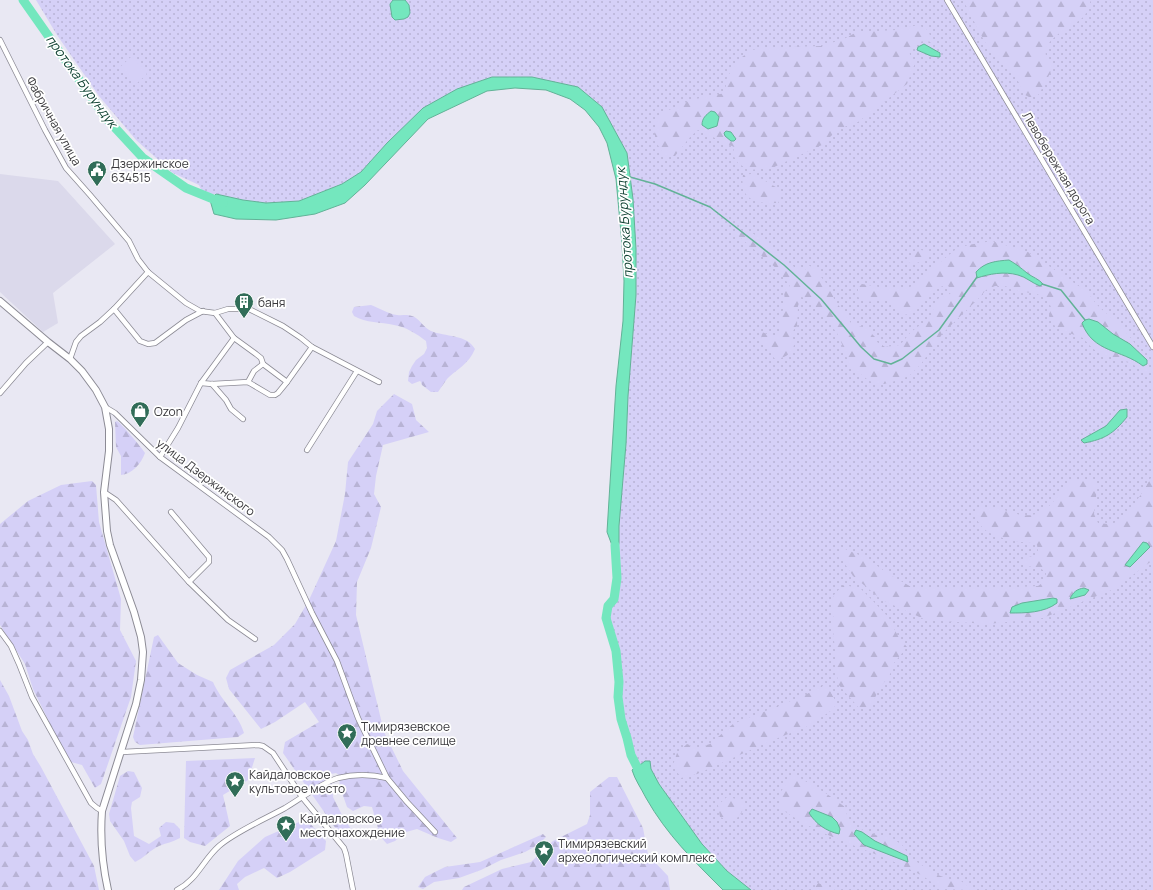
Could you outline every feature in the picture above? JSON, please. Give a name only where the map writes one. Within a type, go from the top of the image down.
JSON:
[{"type":"street","name":"Левобережная дорога","points":[[947,0],[1153,347]]},
{"type":"street","name":"Фабричная улица","points":[[0,42],[66,168],[129,241],[138,259],[148,272],[186,304],[203,311],[215,313]]},
{"type":"street","points":[[70,359],[76,342],[81,336],[114,309],[148,272]]},
{"type":"street","name":"улица Дзержинского","points":[[0,301],[70,359],[96,390],[105,407],[114,413],[160,457],[275,543],[287,559],[337,662],[358,718],[387,778],[435,832]]},
{"type":"street","points":[[287,382],[263,364],[261,358],[234,338],[215,313],[238,308],[249,309],[284,326],[312,347],[379,382]]},
{"type":"street","points":[[114,309],[140,341],[148,344],[155,343],[186,320],[203,311]]},
{"type":"street","points":[[160,457],[178,428],[201,383],[234,338]]},
{"type":"street","points":[[0,393],[26,363],[48,342]]},
{"type":"street","points":[[201,383],[212,384],[248,382],[270,395],[275,395],[287,382],[312,347]]},
{"type":"street","points":[[248,382],[254,371],[263,364]]},
{"type":"street","points":[[307,450],[357,371]]},
{"type":"street","points":[[212,384],[226,400],[231,409],[244,419]]},
{"type":"street","points":[[105,407],[109,429],[109,451],[104,492],[106,531],[137,622],[143,652],[139,692],[122,752],[102,810],[102,854],[108,890]]},
{"type":"street","points":[[104,492],[111,495],[116,500],[189,582],[228,620],[255,640]]},
{"type":"street","points":[[171,512],[209,557],[209,562],[189,582]]},
{"type":"street","points":[[0,631],[19,664],[32,697],[91,803],[102,810]]},
{"type":"street","points":[[122,752],[262,746],[273,753],[302,798],[344,848],[353,890]]},
{"type":"street","points":[[177,890],[188,884],[208,858],[229,838],[302,798],[322,785],[340,778],[364,775],[387,778]]},
{"type":"shaded area","points":[[0,174],[58,181],[115,244],[53,293],[58,323],[43,332],[0,292]]},
{"type":"green space","points":[[36,0],[1153,0],[1153,890],[751,890],[727,871],[702,844],[659,784],[651,769],[641,765],[636,766],[631,755],[621,719],[618,697],[619,682],[616,651],[606,618],[608,606],[614,598],[617,578],[616,556],[619,543],[636,295],[636,249],[633,199],[627,153],[602,107],[578,87],[532,77],[492,77],[387,143],[361,172],[342,184],[299,201],[266,203],[216,194],[203,194],[199,185],[173,173],[136,140],[99,96],[57,35]],"holes":[[[1108,350],[1142,356],[1145,360],[1132,359]]]},
{"type":"green space","points":[[963,0],[1091,0],[1085,15],[1059,33],[1048,45],[1046,52],[1047,60],[1054,66],[1039,94],[1035,97],[1029,97],[1025,95],[1016,77],[1005,63],[993,56]]},
{"type":"green space","points":[[918,25],[928,30],[932,41],[930,43],[924,41],[915,43],[909,51],[915,63],[907,84],[858,122],[841,128],[824,144],[772,168],[748,170],[738,163],[733,155],[734,147],[698,130],[691,136],[675,156],[664,155],[656,140],[655,131],[660,114],[691,100],[725,93],[727,77],[742,57],[752,50],[764,48],[821,46],[860,32],[896,30]]},
{"type":"green space","points":[[132,56],[147,74],[135,85],[119,68]]},
{"type":"green space","points":[[751,174],[779,189],[782,195],[778,203],[764,203],[747,196],[744,190],[743,175]]},
{"type":"green space","points":[[736,230],[758,236],[786,261],[802,271],[806,269],[808,265],[820,271],[821,277],[831,289],[834,299],[851,323],[867,329],[875,337],[877,342],[885,347],[900,345],[911,332],[928,319],[932,314],[935,302],[939,298],[947,296],[952,292],[952,289],[948,286],[940,287],[934,290],[929,294],[917,310],[902,315],[895,305],[888,300],[882,299],[863,301],[859,299],[858,287],[862,284],[890,289],[910,287],[955,250],[968,245],[992,241],[1028,252],[1089,293],[1091,298],[1127,333],[1142,353],[1142,356],[1130,344],[1106,328],[1085,320],[1082,323],[1086,332],[1108,350],[1132,359],[1150,371],[1147,373],[1132,364],[1099,353],[1083,338],[1061,330],[1054,325],[1049,316],[1051,307],[1047,299],[1037,294],[1018,291],[1005,286],[995,286],[986,290],[943,333],[921,364],[909,376],[895,381],[884,384],[874,383],[848,364],[846,353],[837,333],[807,298],[801,297],[798,306],[797,326],[793,331],[792,336],[794,346],[787,356],[775,359],[766,344],[761,339],[762,332],[774,337],[780,332],[779,320],[785,305],[784,290],[790,286],[777,269],[736,234]]},
{"type":"green space","points":[[921,250],[927,251],[928,257],[916,263],[908,262],[908,258],[913,253]]},
{"type":"green space","points":[[371,305],[394,314],[412,316],[431,331],[461,338],[471,344],[475,349],[469,359],[447,379],[438,392],[431,392],[422,385],[420,381],[412,384],[408,381],[409,372],[416,360],[424,354],[427,348],[426,341],[403,327],[363,320],[354,316],[352,312],[354,307]]},
{"type":"green space","points":[[394,394],[412,404],[416,420],[429,432],[383,445],[376,476],[374,494],[381,507],[371,548],[357,582],[356,615],[384,732],[403,771],[457,838],[451,842],[417,829],[406,832],[395,841],[387,844],[377,833],[378,828],[372,807],[364,806],[353,811],[347,807],[340,787],[339,775],[336,773],[331,774],[333,797],[343,817],[353,832],[343,839],[283,753],[285,742],[319,722],[305,702],[275,722],[261,729],[229,689],[226,678],[230,670],[274,645],[295,624],[309,600],[336,541],[345,494],[348,462],[373,424],[377,411]]},
{"type":"green space","points":[[117,421],[123,426],[145,453],[136,468],[129,473],[121,475],[121,456],[116,447],[115,422]]},
{"type":"green space","points":[[1153,474],[1153,560],[1114,589],[1043,618],[988,624],[926,620],[882,600],[853,576],[837,552],[845,549],[866,558],[890,575],[915,589],[1038,586],[1045,581],[1046,573],[1038,568],[1024,565],[1023,561],[1036,555],[1038,551],[1037,545],[1007,539],[987,531],[978,521],[976,514],[980,509],[994,508],[1024,515],[1033,515],[1048,507],[1072,479],[1087,479],[1094,481],[1097,489],[1094,514],[1098,523],[1112,524],[1131,509]]},
{"type":"green space","points":[[92,481],[96,485],[99,522],[121,599],[120,630],[136,661],[131,697],[101,784],[95,788],[82,765],[71,762],[58,740],[33,689],[25,664],[0,625],[0,524],[28,501],[61,485]]},
{"type":"green space","points":[[843,585],[860,588],[888,617],[899,638],[907,647],[894,663],[889,677],[879,688],[873,703],[866,709],[859,708],[838,684],[833,629],[833,596]]},
{"type":"green space","points":[[158,635],[178,663],[197,675],[213,682],[220,695],[238,719],[244,733],[238,737],[140,745],[135,742],[133,737],[154,637]]},
{"type":"green space","points":[[0,680],[9,696],[22,731],[28,740],[33,754],[94,866],[99,890],[0,890]]},
{"type":"green space","points":[[824,685],[828,687],[836,702],[834,709],[806,727],[697,774],[681,778],[673,765],[677,753],[687,744],[697,748],[710,744],[733,724],[803,696]]},
{"type":"green space","points":[[255,758],[248,780],[223,795],[230,826],[205,846],[190,842],[184,838],[186,761]]},
{"type":"green space","points":[[128,771],[134,772],[142,788],[140,797],[132,802],[131,808],[134,836],[149,844],[161,836],[159,828],[166,822],[174,823],[180,829],[180,838],[156,848],[135,862],[130,856],[124,841],[110,821],[109,814],[120,776]]},
{"type":"green space","points":[[795,775],[827,794],[845,807],[848,819],[856,827],[876,835],[888,835],[902,845],[911,858],[935,874],[961,881],[973,890],[941,889],[923,876],[897,863],[828,835],[803,823],[781,809],[778,796],[788,781]]},
{"type":"green space","points":[[609,777],[617,777],[643,828],[648,855],[668,876],[670,890],[462,890],[464,887],[502,869],[531,862],[553,841],[587,824],[590,815],[590,792]]},
{"type":"green space","points":[[727,797],[741,800],[745,808],[737,818],[728,820],[720,817],[718,805]]},
{"type":"green space","points":[[306,819],[326,841],[325,850],[290,872],[277,878],[264,868],[245,877],[237,884],[239,890],[219,890],[238,861],[265,837]]},
{"type":"green space","points":[[543,834],[546,837],[538,845],[525,852],[501,860],[481,870],[459,878],[434,882],[423,889],[418,887],[425,877],[445,867],[480,862]]},
{"type":"green space","points":[[818,883],[836,890],[813,890]]},
{"type":"water","points":[[393,0],[405,0],[409,5],[410,13],[408,17],[395,20],[392,17],[390,4]]},
{"type":"water","points":[[924,44],[940,53],[940,57],[931,56],[917,50],[918,47]]},
{"type":"water","points":[[492,77],[532,77],[578,87],[602,107],[627,153],[633,199],[636,249],[636,295],[619,543],[616,556],[607,532],[616,386],[623,321],[624,281],[622,244],[616,179],[607,143],[599,127],[585,110],[570,99],[546,90],[515,88],[487,91],[428,119],[365,185],[345,203],[315,214],[276,220],[236,219],[214,214],[210,200],[216,194],[266,203],[299,201],[342,184],[361,172],[387,143],[423,108],[457,89]]},
{"type":"water","points":[[711,111],[715,112],[719,117],[717,126],[708,129],[702,125],[702,123]]},
{"type":"water","points":[[726,131],[731,132],[736,139],[734,141],[731,141],[725,136],[724,133]]},
{"type":"water","points":[[1009,260],[1043,284],[1040,286],[1021,276],[1007,273],[992,274],[977,278],[976,272],[983,266]]},
{"type":"water","points":[[1089,319],[1098,322],[1113,334],[1130,344],[1147,360],[1147,364],[1143,366],[1126,356],[1100,345],[1093,340],[1087,333],[1082,323]]},
{"type":"water","points":[[1127,409],[1127,417],[1113,432],[1098,440],[1084,443],[1081,440],[1106,426],[1120,410]]},
{"type":"water","points":[[1143,542],[1147,543],[1150,547],[1130,567],[1125,565]]},
{"type":"water","points":[[1084,588],[1089,590],[1085,595],[1070,599],[1072,594],[1079,589]]},
{"type":"water","points":[[1053,598],[1057,599],[1057,603],[1046,609],[1040,611],[1010,613],[1012,607],[1022,603]]},
{"type":"water","points":[[645,761],[650,761],[651,769],[659,784],[702,844],[727,871],[751,890],[723,890],[672,835],[654,811],[633,774],[632,770]]},
{"type":"water","points":[[812,809],[832,817],[837,822],[840,829],[839,834],[818,824],[809,813]]},
{"type":"water","points":[[856,830],[907,856],[908,862],[864,845],[854,834]]},
{"type":"waterway","name":"протока Бурундук","points":[[23,0],[106,118],[143,158],[186,188],[223,203]]},
{"type":"waterway","points":[[630,177],[655,184],[710,207],[784,265],[821,299],[861,347],[874,359],[891,364],[902,359],[939,330],[977,277]]},
{"type":"waterway","points":[[1042,284],[1061,290],[1085,320]]},
{"type":"waterway","name":"протока Бурундук","points":[[615,545],[617,578],[614,599],[608,606],[606,618],[616,651],[619,682],[618,697],[621,719],[631,755],[642,777]]},
{"type":"place","name":"Дзержинское 634515","points":[[97,187]]},
{"type":"place","name":"баня","points":[[244,319]]},
{"type":"place","name":"Ozon","points":[[140,428]]},
{"type":"place","name":"Тимирязевское древнее селище","points":[[347,750]]},
{"type":"place","name":"Кайдаловское культовое место","points":[[235,798]]},
{"type":"place","name":"Кайдаловское местонахождение","points":[[286,842]]},
{"type":"place","name":"Тимирязевский археологический комплекс","points":[[544,867]]}]
